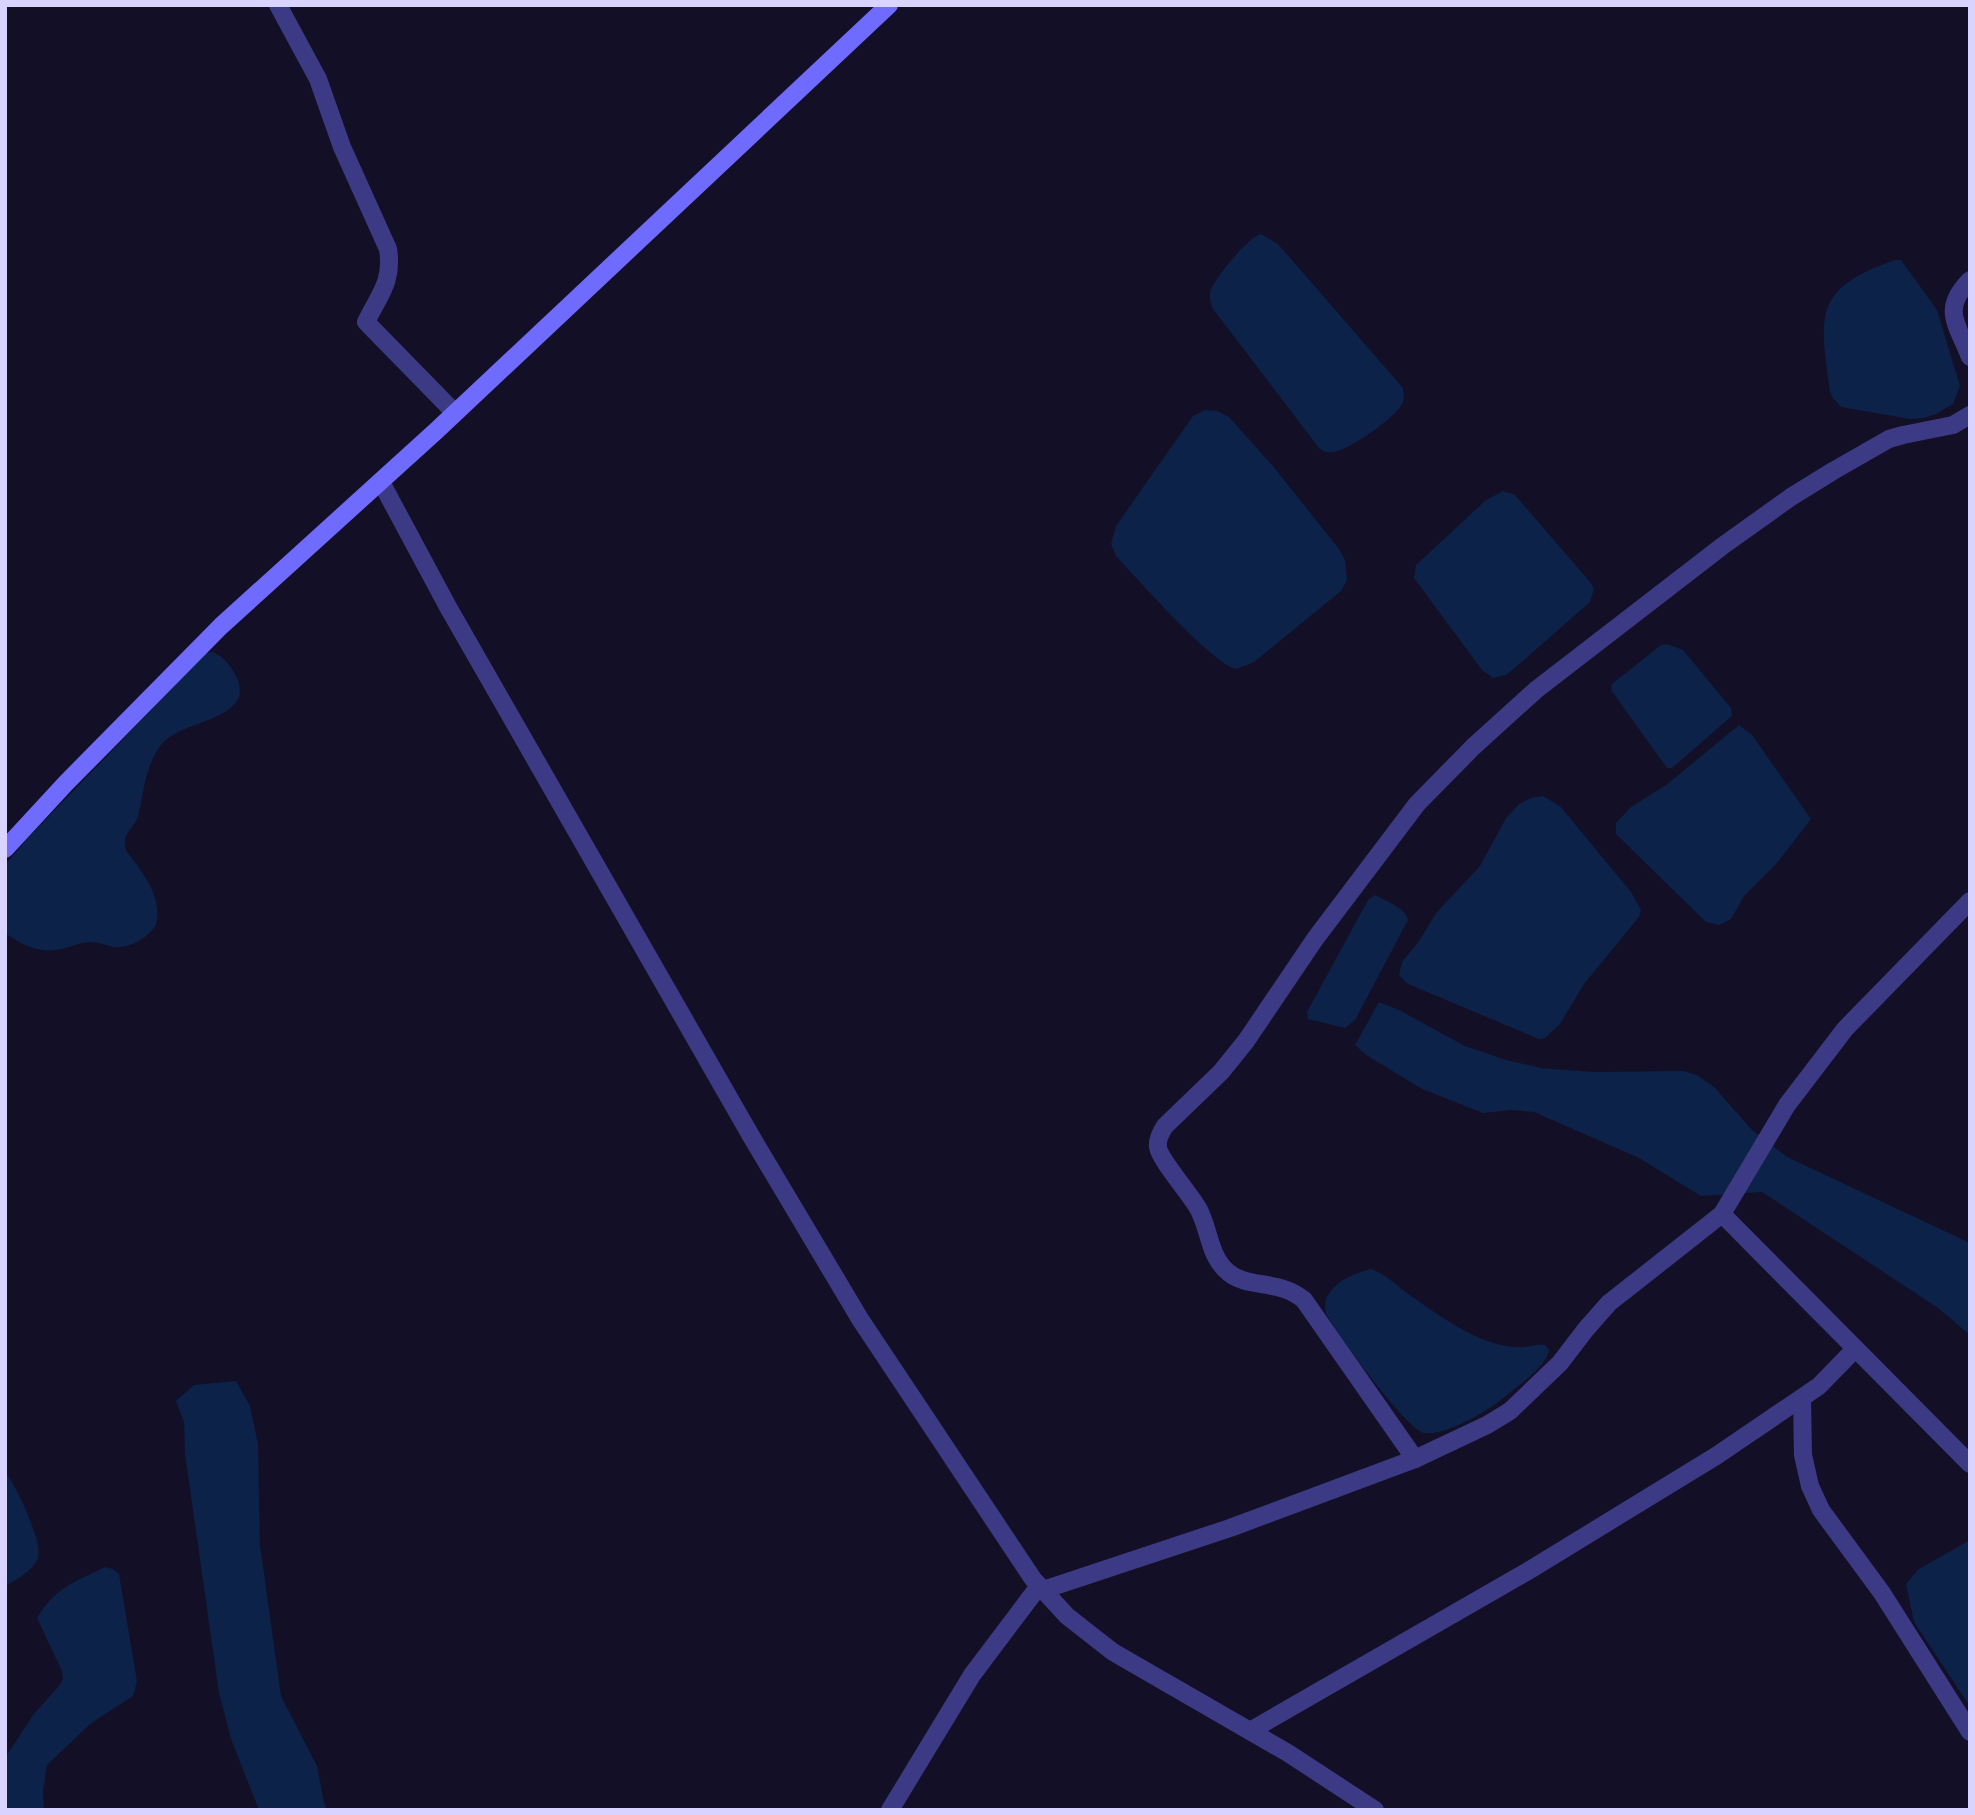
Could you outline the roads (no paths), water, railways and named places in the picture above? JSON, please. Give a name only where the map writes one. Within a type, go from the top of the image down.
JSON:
[{"type":"street","points":[[278,5],[318,79],[342,147],[388,249],[388,280],[366,322],[455,414]]},
{"type":"street","points":[[5,849],[84,764],[221,626],[455,414],[889,5]]},
{"type":"street","points":[[1970,280],[1958,292],[1953,306],[1970,357]]},
{"type":"street","points":[[1415,1459],[1310,1306],[1297,1294],[1273,1284],[1243,1280],[1222,1266],[1213,1250],[1199,1209],[1159,1151],[1160,1134],[1164,1126],[1221,1072],[1246,1041],[1315,939],[1417,804],[1473,747],[1537,689],[1721,547],[1812,484],[1889,439],[1953,425],[1970,415]]},
{"type":"street","points":[[380,482],[573,828],[860,1319],[1041,1588],[1067,1616],[1113,1652],[1250,1731],[1375,1810]]},
{"type":"street","points":[[890,1810],[972,1675],[1041,1588],[1230,1528],[1415,1459],[1488,1425],[1510,1411],[1560,1363],[1609,1303],[1722,1214],[1787,1105],[1844,1029],[1970,901]]},
{"type":"street","points":[[1722,1214],[1970,1464]]},
{"type":"street","points":[[1250,1731],[1528,1571],[1716,1456],[1819,1386],[1855,1349]]},
{"type":"street","points":[[1802,1398],[1803,1455],[1810,1486],[1821,1510],[1882,1593],[1970,1732]]},
{"type":"water","points":[[1261,234],[1278,244],[1403,388],[1402,404],[1391,417],[1371,433],[1341,450],[1327,452],[1319,448],[1212,307],[1210,292],[1218,278],[1240,250]]},
{"type":"water","points":[[1895,260],[1901,260],[1937,310],[1960,386],[1953,404],[1924,418],[1910,419],[1841,407],[1830,391],[1824,343],[1824,324],[1828,308],[1835,294],[1848,282]]},
{"type":"water","points":[[1205,410],[1217,411],[1229,417],[1272,465],[1345,560],[1347,580],[1341,591],[1254,662],[1236,669],[1210,652],[1175,619],[1116,556],[1111,544],[1116,526],[1193,416]]},
{"type":"water","points":[[1503,491],[1515,495],[1594,589],[1590,602],[1506,675],[1493,678],[1482,670],[1414,578],[1416,565],[1486,500]]},
{"type":"water","points":[[1667,644],[1683,650],[1731,708],[1732,716],[1672,768],[1667,768],[1611,690],[1612,684],[1661,645]]},
{"type":"water","points":[[212,652],[224,659],[234,671],[240,693],[238,699],[223,713],[178,732],[161,745],[148,770],[138,816],[125,839],[126,850],[154,894],[157,904],[156,925],[138,942],[120,947],[88,942],[45,950],[24,945],[5,933],[5,865],[206,653]]},
{"type":"water","points":[[1739,725],[1752,735],[1811,819],[1777,863],[1744,896],[1731,919],[1719,925],[1706,922],[1616,834],[1616,823],[1631,807],[1666,785]]},
{"type":"water","points":[[1543,796],[1560,806],[1631,892],[1641,910],[1639,917],[1584,984],[1560,1024],[1545,1038],[1539,1039],[1408,984],[1399,975],[1402,962],[1436,913],[1480,866],[1506,818],[1519,804]]},
{"type":"water","points":[[1375,895],[1399,908],[1408,920],[1355,1020],[1345,1028],[1308,1019],[1307,1012],[1368,900]]},
{"type":"water","points":[[1379,1002],[1465,1046],[1506,1060],[1541,1068],[1593,1072],[1683,1071],[1697,1075],[1714,1087],[1752,1130],[1787,1157],[1970,1243],[1970,1335],[1938,1308],[1762,1192],[1701,1196],[1639,1158],[1534,1112],[1511,1110],[1483,1113],[1422,1089],[1366,1055],[1355,1045]]},
{"type":"water","points":[[1371,1269],[1475,1336],[1503,1345],[1545,1345],[1549,1350],[1547,1357],[1531,1375],[1489,1408],[1456,1426],[1424,1433],[1388,1399],[1326,1313],[1325,1304],[1332,1289],[1346,1278]]},
{"type":"water","points":[[236,1381],[250,1406],[258,1444],[260,1545],[281,1696],[317,1766],[327,1810],[259,1810],[231,1739],[219,1693],[185,1454],[184,1422],[176,1401],[194,1385]]},
{"type":"water","points":[[5,1472],[28,1514],[38,1558],[33,1567],[5,1586]]},
{"type":"water","points":[[1970,1540],[1969,1705],[1914,1622],[1906,1584],[1919,1569]]},
{"type":"water","points":[[105,1567],[119,1574],[137,1681],[133,1696],[90,1724],[47,1765],[43,1791],[44,1810],[5,1810],[5,1758],[33,1715],[63,1679],[62,1671],[37,1618],[59,1592]]}]
